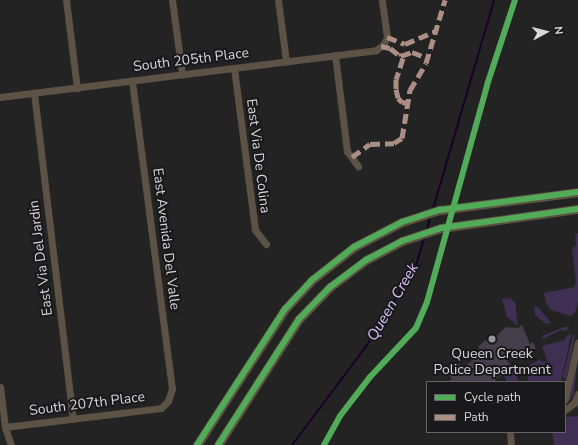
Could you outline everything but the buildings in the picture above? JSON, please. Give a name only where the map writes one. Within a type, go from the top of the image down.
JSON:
[{"type":"main road","points":[[197,445],[274,323],[295,298],[340,257],[388,229],[429,213],[473,204],[578,192]]},
{"type":"main road","points":[[218,445],[299,319],[341,278],[379,252],[417,236],[468,222],[578,209]]},
{"type":"street","points":[[66,0],[77,88]]},
{"type":"street","points":[[172,0],[182,74]]},
{"type":"street","points":[[278,0],[286,61]]},
{"type":"street","name":"South 205th Place","points":[[0,97],[376,50],[383,45],[386,37],[382,0]]},
{"type":"street","points":[[335,55],[347,151],[358,166]]},
{"type":"street","name":"East Via De Colina","points":[[234,68],[255,230],[266,244]]},
{"type":"street","name":"East Avenida Del Valle","points":[[132,81],[172,389],[168,401]]},
{"type":"street","name":"East Via Del Jardin","points":[[34,93],[73,419]]},
{"type":"street","points":[[566,395],[578,342]]},
{"type":"street","points":[[0,387],[5,428],[11,445]]},
{"type":"street","points":[[566,409],[574,403],[578,394]]},
{"type":"street","name":"South 207th Place","points":[[5,428],[160,408],[168,401]]},
{"type":"street","points":[[510,433],[511,445]]},
{"type":"shaded area","points":[[578,233],[578,302],[576,311],[571,316],[551,310],[546,303],[544,293],[574,287],[576,282],[572,249],[576,245],[575,235]]},
{"type":"shaded area","points":[[510,298],[515,302],[518,326],[507,317],[502,299]]},
{"type":"shaded area","points":[[534,307],[538,307],[551,323],[546,324],[535,315]]},
{"type":"shaded area","points":[[564,327],[569,327],[566,331],[561,330],[543,339],[542,336]]},
{"type":"shaded area","points":[[568,334],[571,335],[561,381],[529,381],[526,372],[529,365],[539,360],[548,363],[542,346],[565,340]]},
{"type":"shaded area","points":[[573,335],[575,335],[566,381],[563,376]]},
{"type":"shaded area","points":[[578,355],[574,394],[566,406],[570,396]]},
{"type":"shaded area","points":[[509,363],[514,368],[519,381],[507,381],[505,377],[514,369]]},
{"type":"shaded area","points":[[578,416],[578,445],[554,445],[552,433],[566,433],[566,417]]},
{"type":"waterway","name":"Queen Creek","points":[[433,209],[494,0]]},
{"type":"waterway","name":"Queen Creek","points":[[427,230],[430,217]]},
{"type":"waterway","name":"Queen Creek","points":[[292,445],[367,345],[416,265],[425,236]]},
{"type":"marked path","points":[[352,157],[370,144],[394,143],[402,138],[410,90],[426,63],[445,0]]},
{"type":"marked path","points":[[387,37],[405,44],[436,31]]},
{"type":"marked path","points":[[381,46],[390,48],[403,58],[396,79],[396,89],[398,98],[402,102],[408,103]]},
{"type":"marked path","points":[[401,53],[401,56],[412,52],[428,58]]},
{"type":"cycle path","points":[[324,445],[340,416],[370,377],[416,328],[427,302],[487,85],[515,0]]},
{"type":"cycle path","points":[[197,445],[285,309],[312,280],[354,247],[402,222],[440,210],[578,192]]},
{"type":"cycle path","points":[[218,445],[299,319],[330,287],[366,260],[402,241],[441,228],[578,209]]},
{"type":"place","name":"Queen Creek Police Department","points":[[492,339]]}]
